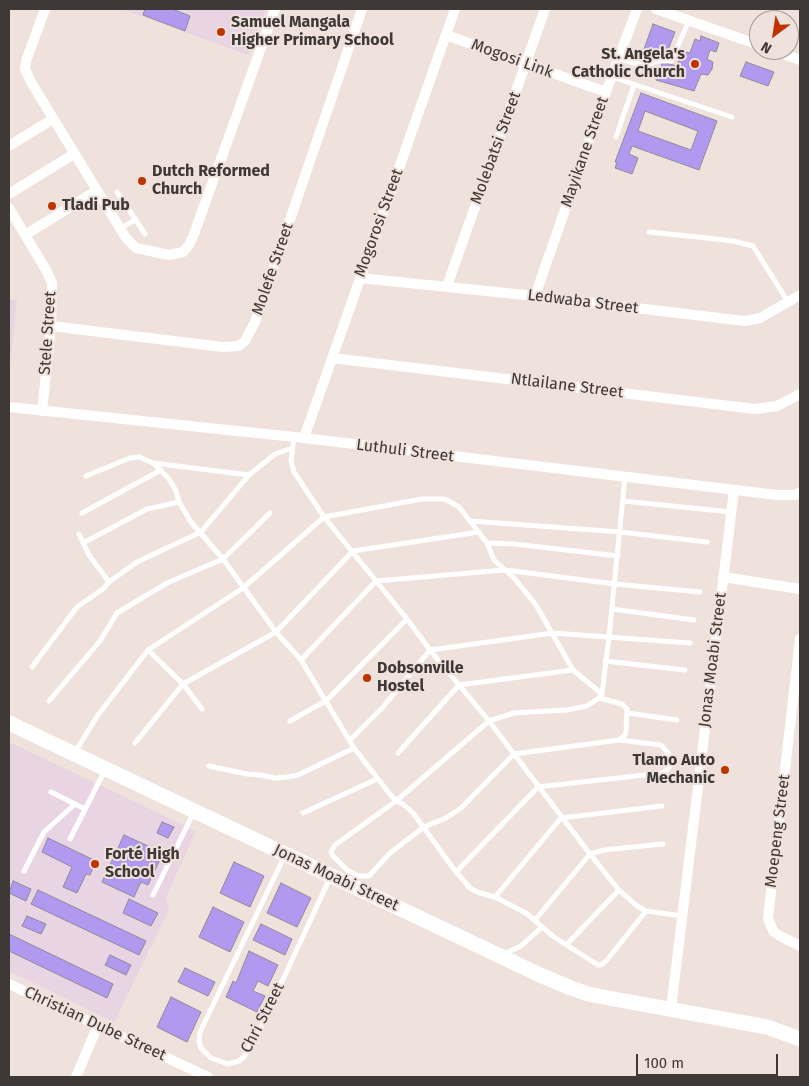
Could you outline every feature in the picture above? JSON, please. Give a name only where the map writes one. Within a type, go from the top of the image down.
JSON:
[{"type":"street","points":[[45,9],[28,52],[26,69],[31,82],[96,191],[131,244],[146,250],[169,255],[183,252],[188,245],[275,9]]},
{"type":"street","name":"Molefe Street","points":[[51,326],[223,347],[239,346],[245,341],[255,322],[362,9]]},
{"type":"street","name":"Mogorosi Street","points":[[297,441],[332,358],[455,9]]},
{"type":"street","name":"Molebatsi Street","points":[[447,286],[545,9]]},
{"type":"street","name":"Mayikane Street","points":[[534,296],[637,9]]},
{"type":"street","points":[[656,9],[749,41]]},
{"type":"street","name":"Mogosi Link","points":[[446,35],[606,92]]},
{"type":"street","points":[[9,146],[53,119]]},
{"type":"street","points":[[9,194],[74,154]]},
{"type":"street","points":[[25,235],[96,191]]},
{"type":"street","name":"Stele Street","points":[[9,208],[46,270],[52,284],[51,326],[42,411]]},
{"type":"street","name":"Ledwaba Street","points":[[360,278],[447,286],[745,321],[760,318],[800,296]]},
{"type":"street","name":"Ntlailane Street","points":[[332,358],[755,409],[777,406],[800,394]]},
{"type":"street","name":"Luthuli Street","points":[[9,407],[787,496],[800,492]]},
{"type":"street","name":"Jonas Moabi Street","points":[[670,1009],[734,490]]},
{"type":"street","points":[[723,577],[800,590]]},
{"type":"street","name":"Moepeng Street","points":[[800,638],[768,918],[773,931],[800,946]]},
{"type":"street","name":"Jonas Moabi Street","points":[[9,724],[540,975],[588,994],[767,1027],[800,1039]]},
{"type":"street","name":"Christian Dube Street","points":[[9,984],[208,1077]]},
{"type":"street","points":[[76,1077],[98,1025]]},
{"type":"lane","points":[[618,59],[646,66],[656,61],[672,61],[689,20]]},
{"type":"lane","points":[[612,77],[732,117]]},
{"type":"lane","points":[[616,136],[634,85]]},
{"type":"lane","points":[[118,192],[145,234]]},
{"type":"lane","points":[[120,228],[136,219]]},
{"type":"lane","points":[[649,232],[733,241],[753,246],[788,303]]},
{"type":"lane","points":[[32,668],[77,607],[137,562],[201,532],[249,475],[276,454],[297,441]]},
{"type":"lane","points":[[297,441],[291,460],[294,472],[324,517],[489,721],[619,890],[628,899],[646,911],[682,916]]},
{"type":"lane","points":[[86,476],[130,458],[139,457],[153,463],[249,475]]},
{"type":"lane","points":[[153,463],[161,470],[176,491],[179,502],[191,522],[224,559],[276,632],[301,660],[327,700],[354,748],[377,779],[396,801],[407,807],[424,826],[456,872],[470,888],[495,897],[526,913],[542,927],[595,964],[601,965],[646,911]]},
{"type":"lane","points":[[82,513],[161,470]]},
{"type":"lane","points":[[456,872],[538,786],[662,773],[670,766],[669,754],[661,745],[619,740],[514,754],[461,808],[446,818],[424,826],[390,853],[369,876],[358,876],[346,870],[331,852],[333,848],[396,801],[489,721],[522,712],[567,710],[588,706],[600,696],[609,637],[625,477]]},
{"type":"lane","points":[[74,754],[98,714],[148,650],[243,588],[324,517],[437,498],[452,502],[471,521],[487,543],[494,560],[522,586],[536,605],[573,670],[600,696],[622,704],[627,709],[625,735],[619,740]]},
{"type":"lane","points":[[623,500],[732,512]]},
{"type":"lane","points":[[83,543],[147,509],[179,502]]},
{"type":"lane","points":[[49,700],[100,641],[117,612],[167,583],[224,559],[270,513]]},
{"type":"lane","points":[[471,521],[620,532],[707,542]]},
{"type":"lane","points":[[135,743],[183,684],[276,632],[353,551],[478,532]]},
{"type":"lane","points":[[79,534],[96,567],[109,582]]},
{"type":"lane","points":[[487,543],[514,544],[618,556]]},
{"type":"lane","points":[[301,660],[376,581],[505,570],[615,584],[700,592]]},
{"type":"lane","points":[[612,609],[694,620]]},
{"type":"lane","points":[[290,721],[327,700],[407,619]]},
{"type":"lane","points":[[350,740],[383,707],[430,650],[553,633],[690,643]]},
{"type":"lane","points":[[148,650],[183,684],[202,709]]},
{"type":"lane","points":[[605,661],[685,670]]},
{"type":"lane","points":[[398,753],[459,685],[573,670]]},
{"type":"lane","points":[[628,714],[677,720]]},
{"type":"lane","points":[[209,766],[275,778],[287,777],[298,775],[354,748]]},
{"type":"lane","points":[[70,840],[105,770]]},
{"type":"lane","points":[[303,813],[377,779]]},
{"type":"lane","points":[[51,792],[85,809]]},
{"type":"lane","points":[[24,871],[41,835],[74,804]]},
{"type":"lane","points":[[495,897],[562,818],[662,806]]},
{"type":"lane","points":[[153,895],[194,812]]},
{"type":"lane","points":[[535,920],[590,854],[604,850],[663,844]]},
{"type":"lane","name":"Chri Street","points":[[286,854],[200,1032],[199,1041],[201,1048],[211,1058],[228,1064],[240,1061],[244,1057],[260,1029],[331,876]]},
{"type":"lane","points":[[567,944],[619,890]]},
{"type":"lane","points":[[500,955],[522,946],[542,927]]},
{"type":"shaded area","name":"Samuel Mangala Higher Primary School","points":[[121,9],[266,9],[249,55]]},
{"type":"shaded area","points":[[9,299],[17,300],[9,375]]},
{"type":"shaded area","name":"Forté High School","points":[[9,742],[196,831],[166,897],[169,910],[114,1022],[9,971]]},
{"type":"building","points":[[145,9],[172,9],[190,16],[185,31],[143,15]]},
{"type":"building","points":[[653,24],[675,32],[664,60],[643,52]]},
{"type":"building","name":"St. Angela's Catholic Church","points":[[701,36],[719,43],[716,52],[710,50],[707,59],[713,62],[712,69],[708,75],[701,74],[694,91],[656,80],[659,71],[661,72],[662,62],[677,66],[682,51],[690,53],[695,39],[700,41]]},
{"type":"building","points":[[746,62],[774,72],[768,86],[740,76]]},
{"type":"building","points":[[641,93],[717,121],[699,170],[632,146],[629,154],[638,158],[632,174],[615,168],[617,162],[615,162]],"holes":[[[645,111],[698,131],[691,150],[638,131]]]},
{"type":"building","points":[[162,822],[174,827],[168,838],[157,833]]},
{"type":"building","points":[[124,835],[163,853],[148,885],[141,882],[134,897],[102,882]]},
{"type":"building","points":[[48,838],[96,861],[90,875],[86,874],[77,893],[63,887],[72,867],[42,852]]},
{"type":"building","points":[[234,862],[264,876],[250,907],[220,893]]},
{"type":"building","points":[[13,881],[31,889],[26,901],[9,893]]},
{"type":"building","points":[[281,883],[311,898],[297,927],[267,913]]},
{"type":"building","points":[[38,890],[146,941],[139,955],[31,904]]},
{"type":"building","points":[[129,899],[158,913],[151,926],[123,913]]},
{"type":"building","points":[[213,907],[244,922],[230,952],[199,937]]},
{"type":"building","points":[[27,916],[46,924],[41,934],[22,926]]},
{"type":"building","points":[[261,924],[292,939],[285,955],[253,940]]},
{"type":"building","points":[[9,934],[113,984],[107,998],[9,951]]},
{"type":"building","points":[[249,951],[278,965],[268,986],[258,981],[253,991],[265,996],[257,1012],[226,997],[233,981],[236,983]]},
{"type":"building","points":[[110,955],[131,965],[126,975],[105,965]]},
{"type":"building","points":[[185,968],[215,982],[208,996],[178,982]]},
{"type":"building","points":[[171,997],[201,1012],[187,1042],[157,1027]]},
{"type":"place","name":"Samuel Mangala Higher Primary School","points":[[221,32]]},
{"type":"place","name":"St. Angela's Catholic Church","points":[[695,64]]},
{"type":"place","name":"Dutch Reformed Church","points":[[142,181]]},
{"type":"place","name":"Tladi Pub","points":[[52,206]]},
{"type":"place","name":"Dobsonville Hostel","points":[[367,678]]},
{"type":"place","name":"Tlamo Auto Mechanic","points":[[725,770]]},
{"type":"place","name":"Forté High School","points":[[95,864]]}]
